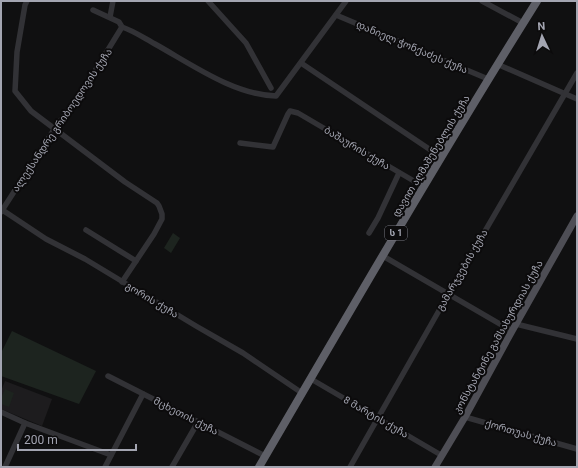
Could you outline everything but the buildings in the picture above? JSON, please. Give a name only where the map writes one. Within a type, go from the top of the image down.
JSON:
[{"type":"highway","name":"დავით აღმაშენებლის ქუჩა","points":[[259,467],[488,79],[537,1]]},
{"type":"main road","name":"კონსტანტინე გამსახურდიას ქუჩა","points":[[435,467],[465,417],[577,216]]},
{"type":"street","points":[[27,1],[25,5],[18,52],[16,91],[31,111],[125,182],[157,203],[162,214],[162,219],[154,234],[122,282]]},
{"type":"street","points":[[110,17],[113,1]]},
{"type":"street","points":[[208,1],[246,43],[271,88]]},
{"type":"street","points":[[94,10],[110,17],[119,22],[122,27],[222,80],[250,92],[265,96],[276,96],[346,1]]},
{"type":"street","points":[[482,1],[523,23]]},
{"type":"street","name":"დანიელ ჭონქაძეს ქუჩა","points":[[336,15],[488,79]]},
{"type":"street","name":"ალექსანდრე გრიბოედოვის ქუჩა","points":[[2,210],[55,128],[82,92],[122,27]]},
{"type":"street","points":[[301,63],[441,158]]},
{"type":"street","points":[[497,64],[577,99]]},
{"type":"street","name":"გამარჯვების ქუჩა","points":[[350,467],[577,73]]},
{"type":"street","name":"ბაშაურის ქუჩა","points":[[240,143],[273,147],[290,111],[298,113],[424,187]]},
{"type":"street","points":[[369,233],[378,218],[399,173]]},
{"type":"street","name":"გორის ქუჩა","points":[[2,210],[46,239],[85,259],[243,353],[302,393]]},
{"type":"street","points":[[86,230],[136,261]]},
{"type":"street","points":[[383,256],[512,331]]},
{"type":"street","points":[[516,324],[577,339]]},
{"type":"street","name":"მცხეთის ქუჩა","points":[[108,376],[265,456]]},
{"type":"street","name":"8 მარტის ქუჩა","points":[[311,379],[441,455]]},
{"type":"street","points":[[105,467],[143,394]]},
{"type":"street","points":[[1,412],[25,423],[111,455]]},
{"type":"street","name":"ქორთუას ქუჩა","points":[[465,417],[577,449]]},
{"type":"street","points":[[172,467],[198,422]]},
{"type":"street","points":[[5,467],[25,423]]},
{"type":"shaded area","points":[[173,233],[180,238],[171,253],[164,248]]},
{"type":"shaded area","points":[[12,331],[96,371],[79,404],[1,376],[1,353]]},
{"type":"shaded area","points":[[5,381],[52,399],[42,426],[1,409],[1,391]]},
{"type":"shaded area","points":[[5,389],[14,393],[9,407],[1,404],[1,398]]}]
